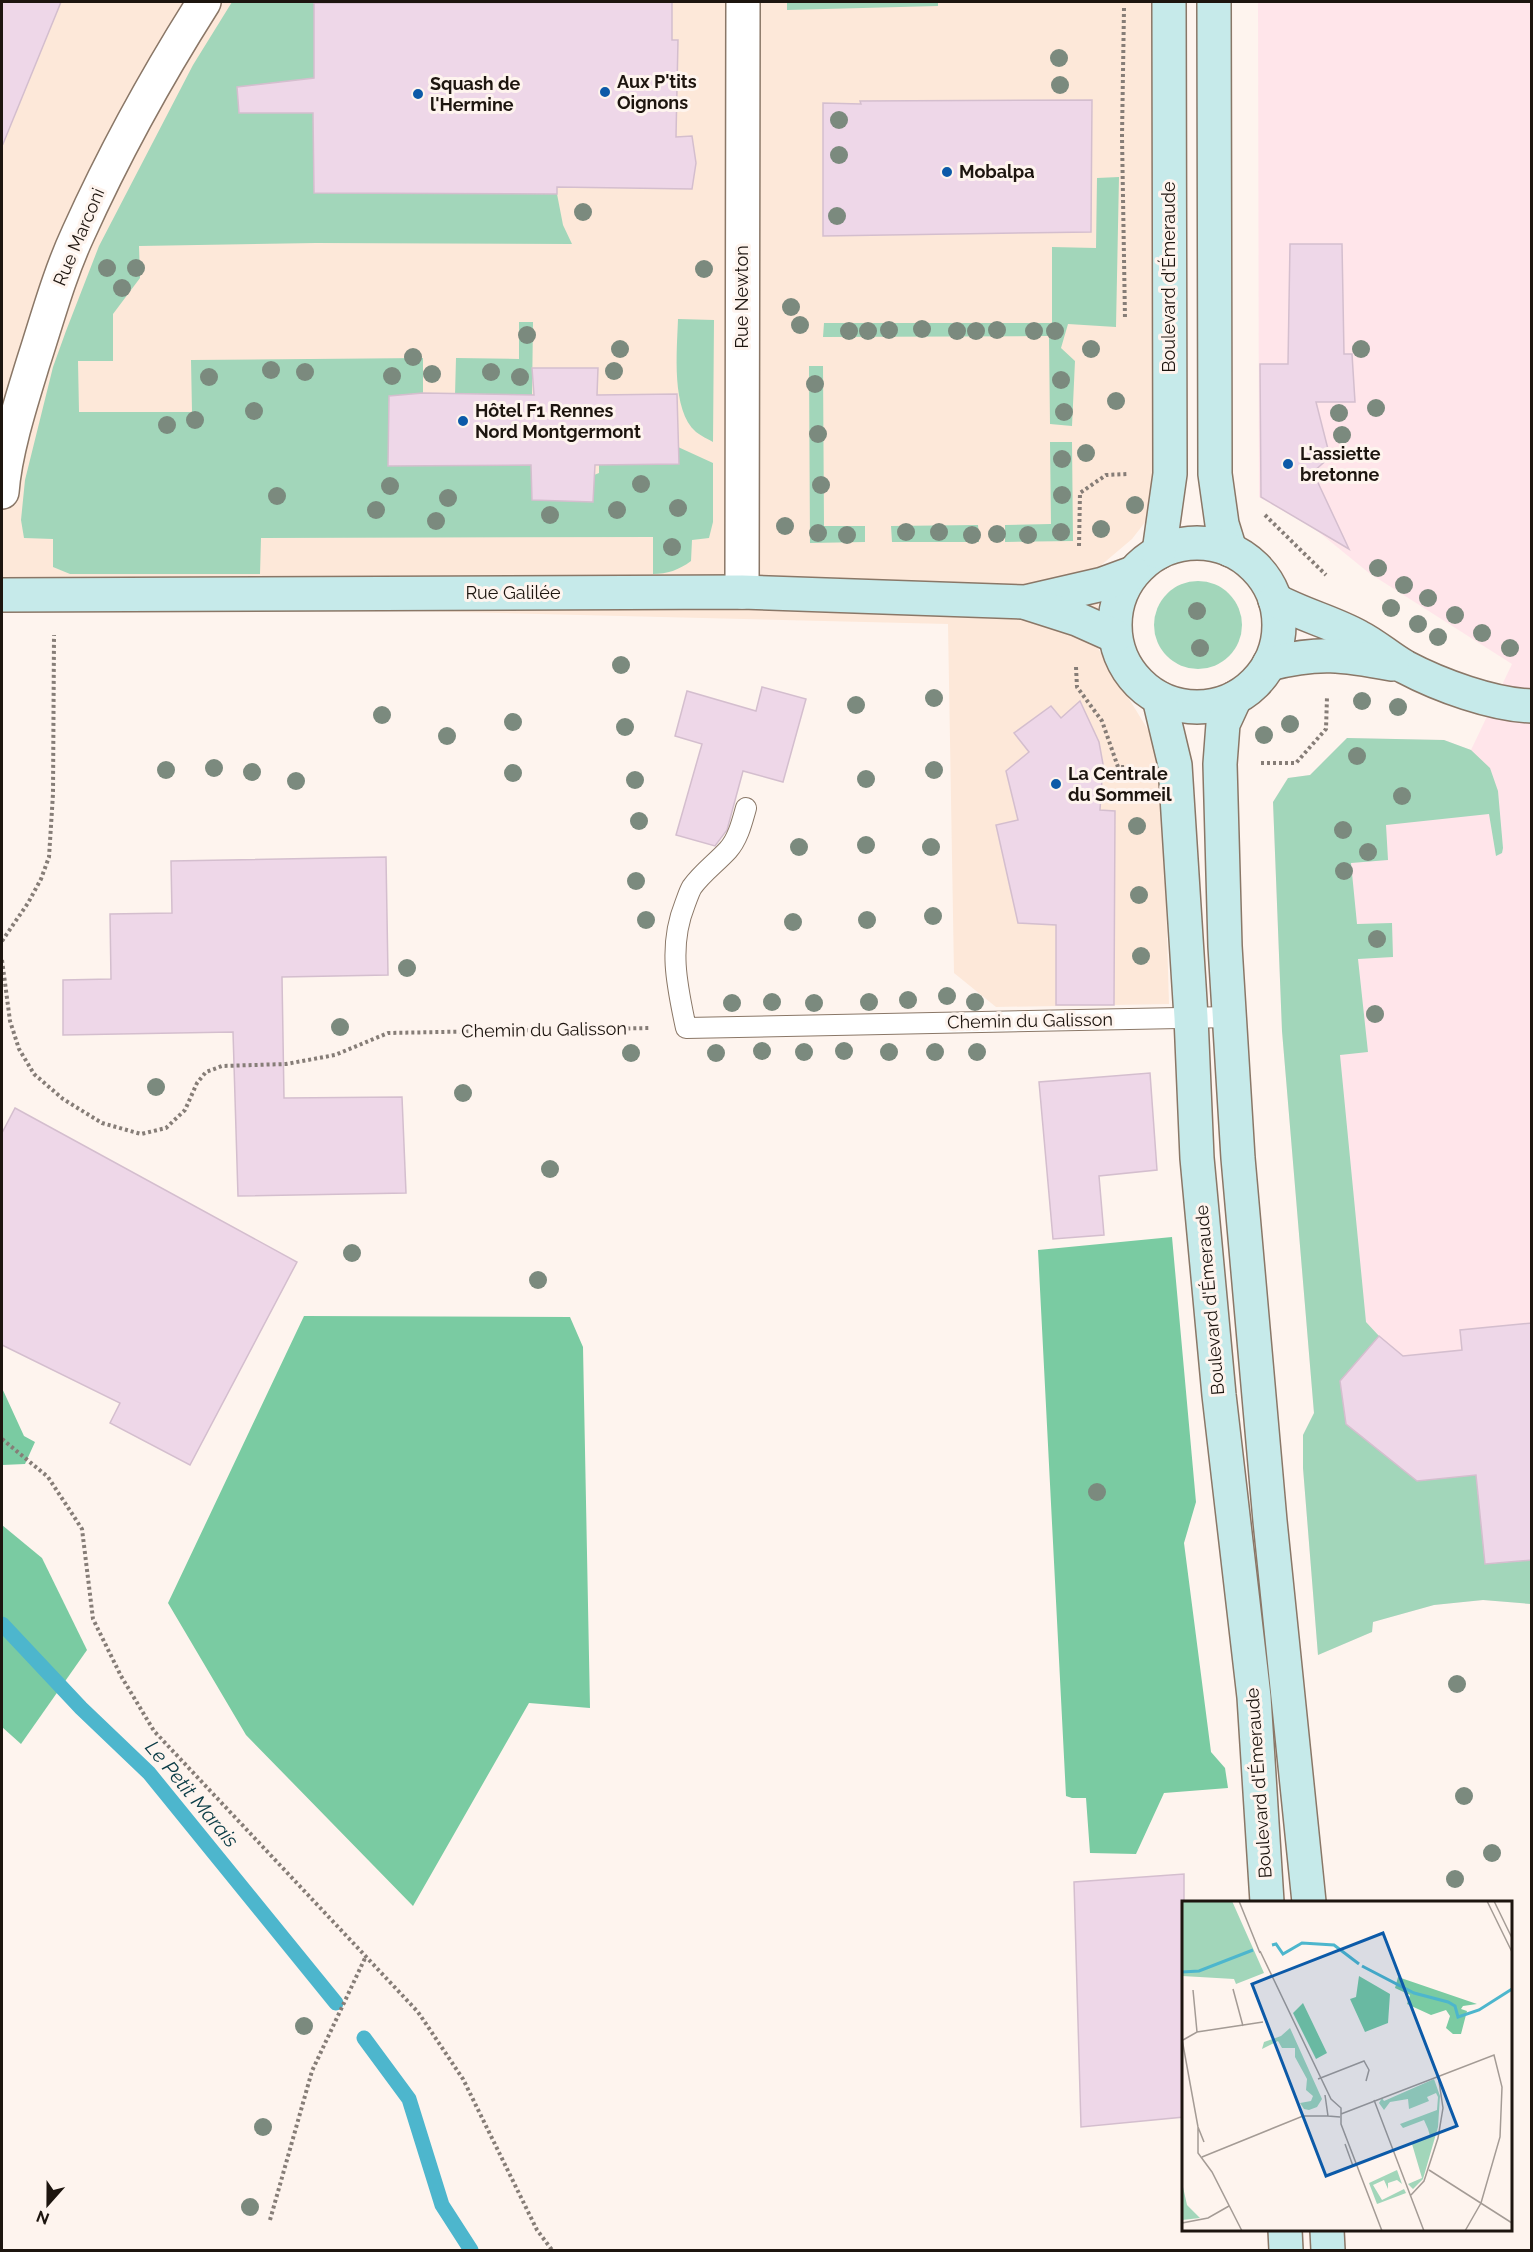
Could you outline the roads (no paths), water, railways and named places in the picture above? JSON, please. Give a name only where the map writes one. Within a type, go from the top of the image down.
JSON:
[{"type":"main road","name":"Boulevard d'Émeraude","points":[[1159,552],[1170,474],[1169,2]]},
{"type":"main road","points":[[1214,2],[1215,474],[1222,524],[1230,550]]},
{"type":"main road","points":[[1194,543],[1213,544],[1230,550],[1258,570],[1275,600],[1279,616],[1279,633],[1269,664],[1260,678],[1235,698],[1216,705],[1197,707],[1177,705],[1159,698],[1145,689],[1125,665],[1115,636],[1118,602],[1124,587],[1145,561],[1159,552],[1176,546],[1194,543]]},
{"type":"main road","name":"Rue Galilée","points":[[2,595],[742,592],[1025,602],[1079,590],[1133,573]]},
{"type":"main road","points":[[1275,600],[1297,612],[1330,623],[1360,637],[1406,667],[1482,698],[1504,704],[1532,706]]},
{"type":"main road","name":"Rue Galilée","points":[[1025,602],[1077,619],[1115,636]]},
{"type":"main road","points":[[1269,664],[1295,658],[1329,655],[1406,667]]},
{"type":"main road","name":"Boulevard d'Émeraude","points":[[1159,698],[1175,765],[1204,1246],[1254,1697],[1267,1901]]},
{"type":"main road","points":[[1235,698],[1223,724],[1220,764],[1225,946],[1238,1158],[1270,1521],[1309,1901]]},
{"type":"main road","points":[[1285,2231],[1286,2250]]},
{"type":"main road","points":[[1327,2231],[1328,2250]]},
{"type":"street","name":"Rue Marconi","points":[[2,492],[22,400],[53,299],[77,236],[123,141],[175,48],[204,2]]},
{"type":"street","name":"Rue Newton","points":[[742,592],[743,2]]},
{"type":"lane","name":"Chemin du Galisson","points":[[746,808],[739,831],[729,849],[708,868],[691,889],[680,916],[674,947],[675,970],[686,1028],[1230,1017]]},
{"type":"waterway","name":"Le Petit Marais","points":[[2,1624],[81,1708],[149,1773],[336,2003]]},
{"type":"waterway","name":"Le Petit Marais","points":[[364,2038],[409,2099],[442,2205],[471,2250]]},
{"type":"place","name":"Aux P'tits Oignons","points":[[605,92]]},
{"type":"place","name":"Squash de l'Hermine","points":[[418,94]]},
{"type":"place","name":"Mobalpa","points":[[947,172]]},
{"type":"place","name":"Hôtel F1 Rennes Nord Montgermont","points":[[463,421]]},
{"type":"place","name":"L'assiette bretonne","points":[[1288,464]]},
{"type":"place","name":"La Centrale du Sommeil","points":[[1056,784]]}]
